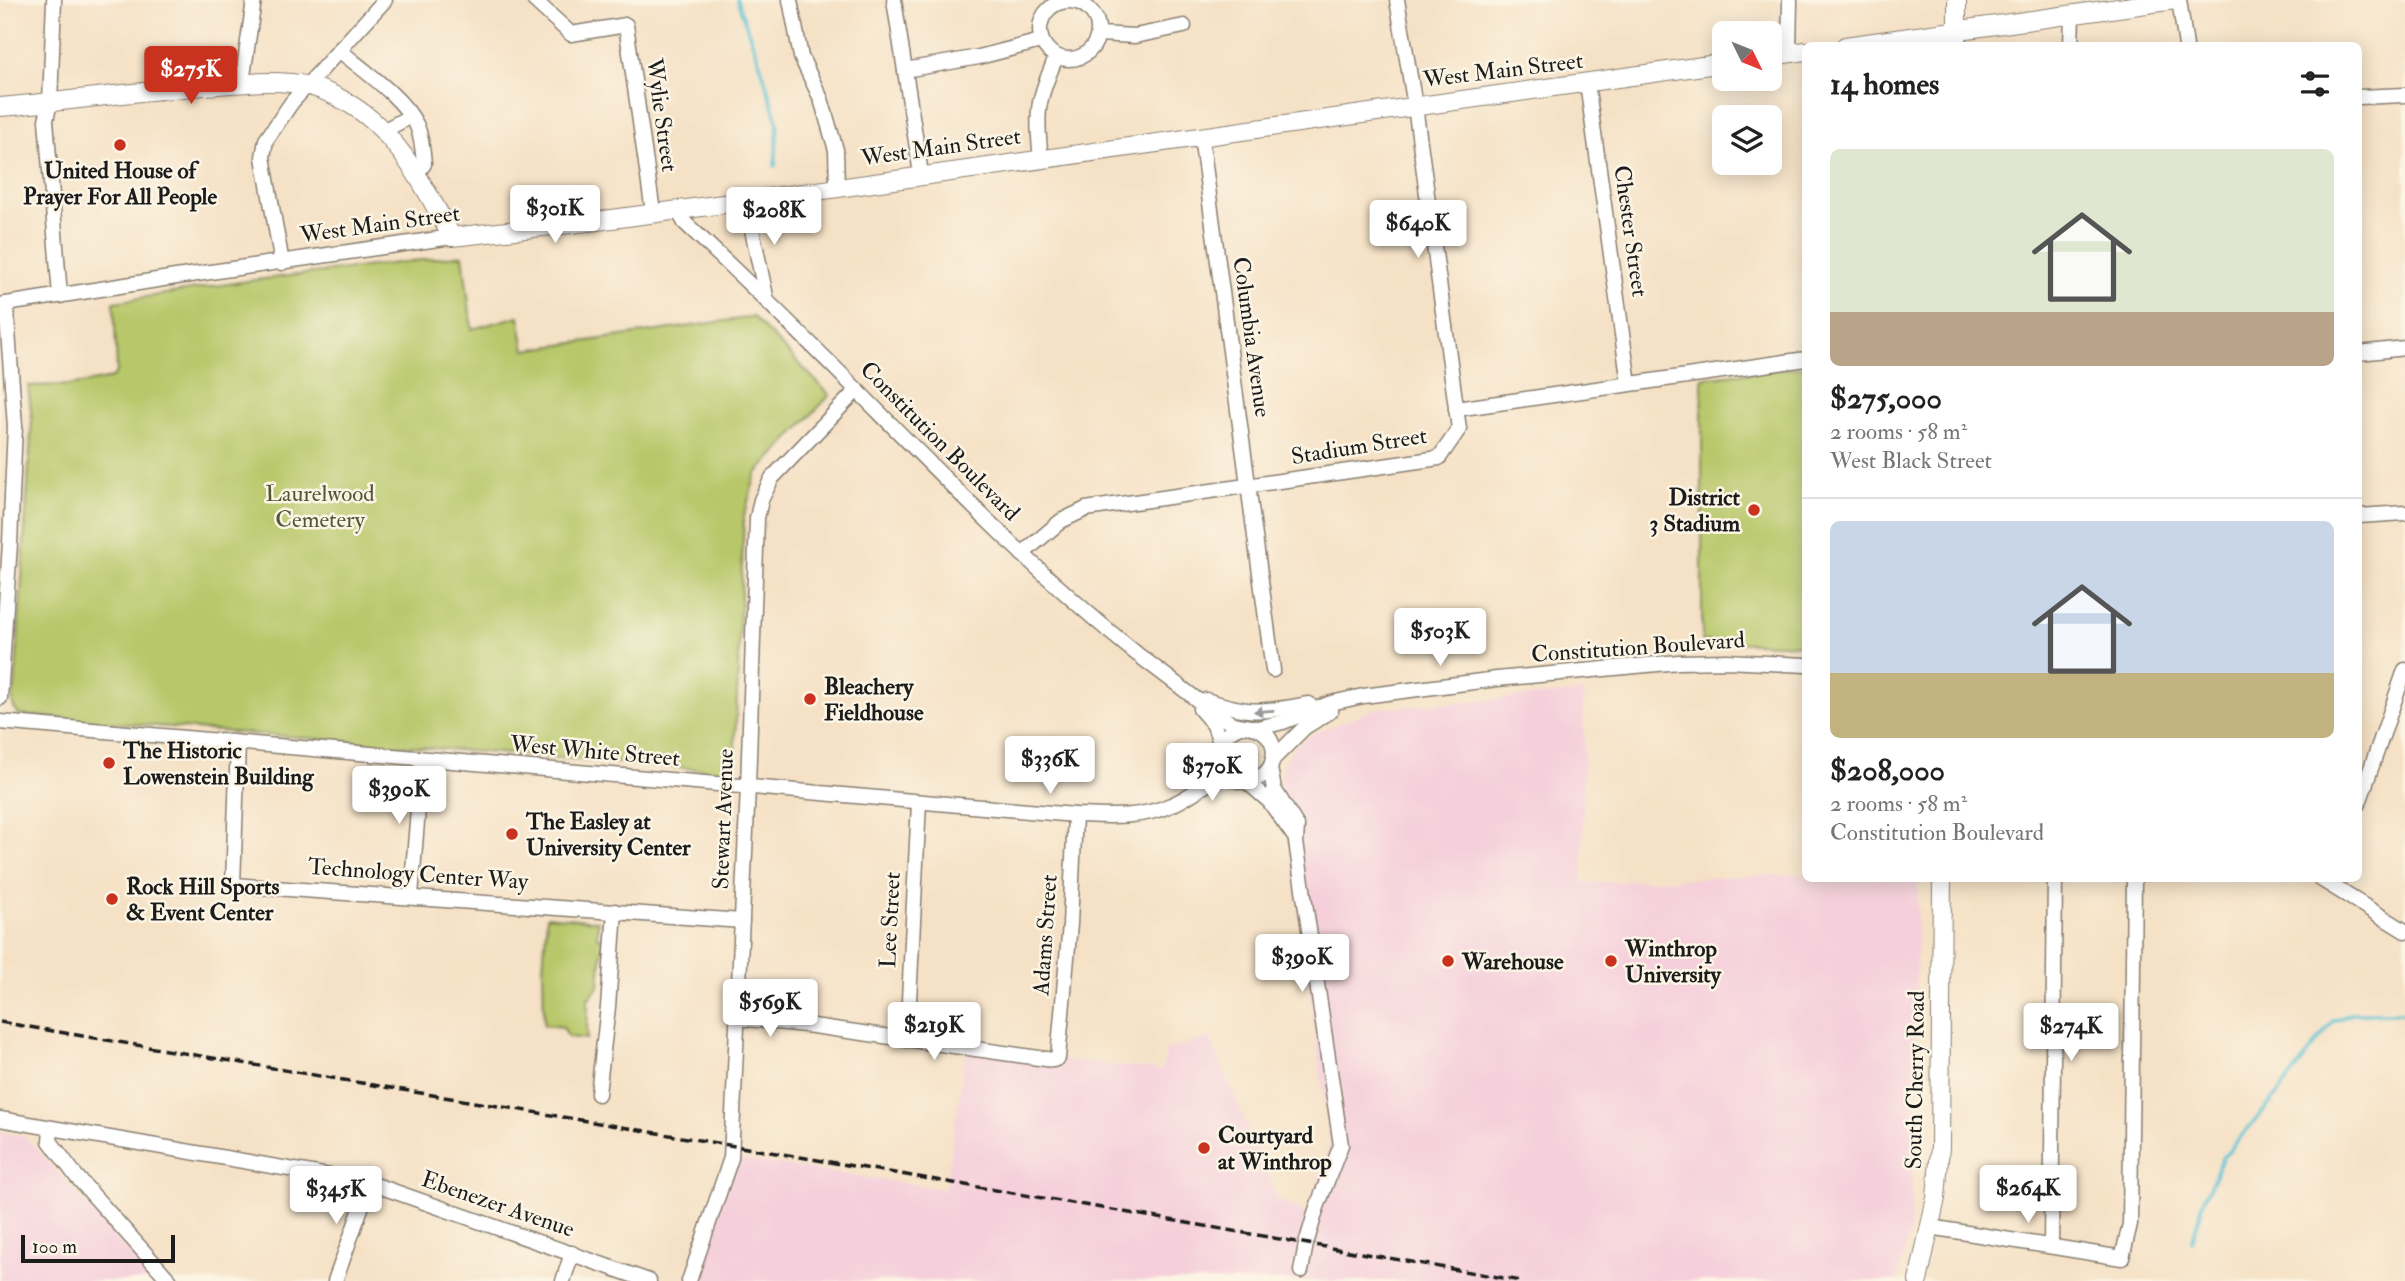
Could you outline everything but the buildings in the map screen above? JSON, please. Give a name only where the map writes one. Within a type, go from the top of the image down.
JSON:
[{"type":"main road","points":[[1957,0],[1957,37]]},
{"type":"main road","points":[[1890,42],[1957,37],[2072,13],[2177,0]]},
{"type":"main road","name":"West Main Street","points":[[452,237],[746,201],[921,174],[1712,65]]},
{"type":"main road","points":[[0,107],[242,83],[308,85],[352,106],[383,131],[416,175],[452,237]]},
{"type":"main road","name":"South Cherry Road","points":[[1918,1281],[1936,1198],[1940,1147],[1942,882]]},
{"type":"street","points":[[54,0],[50,103],[46,120],[60,296]]},
{"type":"street","points":[[242,83],[254,0]]},
{"type":"street","points":[[282,263],[263,157],[266,140],[292,102],[385,0]]},
{"type":"street","name":"Wylie Street","points":[[534,0],[571,34],[626,26],[653,212]]},
{"type":"street","points":[[790,0],[801,57],[821,99],[836,150],[837,187]]},
{"type":"street","points":[[894,0],[921,174]]},
{"type":"street","points":[[1069,0],[1081,3],[1090,10],[1096,19],[1098,34],[1089,51],[1079,58],[1068,60],[1056,57],[1047,50],[1041,41],[1039,29],[1041,18],[1048,9],[1058,2],[1069,0]]},
{"type":"street","points":[[1397,0],[1415,106],[1456,409]]},
{"type":"street","points":[[1790,0],[1798,52]]},
{"type":"street","points":[[2177,0],[2185,42]]},
{"type":"street","points":[[2071,42],[2072,13]]},
{"type":"street","points":[[1098,34],[1135,36],[1184,26]]},
{"type":"street","points":[[905,70],[979,57],[1041,41]]},
{"type":"street","points":[[339,50],[394,97],[411,116],[419,134],[424,164],[416,175]]},
{"type":"street","points":[[1041,158],[1036,121],[1038,104],[1056,57]]},
{"type":"street","name":"Chester Street","points":[[1587,83],[1629,384]]},
{"type":"street","points":[[2362,97],[2405,95]]},
{"type":"street","points":[[383,131],[411,116]]},
{"type":"street","name":"Columbia Avenue","points":[[1201,136],[1273,670]]},
{"type":"street","points":[[746,201],[767,301]]},
{"type":"street","name":"Constitution Boulevard","points":[[677,209],[685,223],[857,390],[918,454],[1082,610],[1189,693],[1225,719],[1240,726],[1258,728],[1331,703],[1395,691],[1633,666],[1726,661],[1802,665]]},
{"type":"street","name":"West Main Street","points":[[3,305],[452,237]]},
{"type":"street","points":[[0,698],[5,542],[15,426],[3,305]]},
{"type":"street","points":[[2362,353],[2405,348]]},
{"type":"street","name":"Stadium Street","points":[[1022,554],[1060,521],[1086,509],[1439,458],[1459,429],[1456,409],[1802,360]]},
{"type":"street","name":"Stewart Avenue","points":[[689,1281],[731,1158],[748,787],[755,536],[761,500],[781,467],[857,390]]},
{"type":"street","points":[[2362,516],[2405,513]]},
{"type":"street","points":[[2362,794],[2405,670]]},
{"type":"street","points":[[1189,693],[1230,708],[1253,712],[1331,703]]},
{"type":"street","name":"Constitution Boulevard","points":[[1189,693],[1214,725],[1223,770],[1229,777]]},
{"type":"street","name":"Constitution Boulevard","points":[[1247,782],[1264,775],[1306,727],[1349,700]]},
{"type":"street","name":"West White Street","points":[[0,722],[1075,815],[1131,817],[1160,810],[1213,781],[1229,777]]},
{"type":"street","points":[[1219,750],[1224,735],[1240,726]]},
{"type":"street","points":[[1258,728],[1271,741],[1274,789],[1297,826],[1296,838],[1341,1145],[1317,1207],[1301,1271]]},
{"type":"street","name":"Technology Center Way","points":[[239,743],[233,885],[742,921]]},
{"type":"street","name":"West White Street","points":[[1184,799],[1209,775],[1219,750]]},
{"type":"street","points":[[411,896],[422,760]]},
{"type":"street","points":[[1229,777],[1247,782],[1269,802],[1296,838]]},
{"type":"street","name":"Lee Street","points":[[907,1040],[919,803]]},
{"type":"street","name":"Adams Street","points":[[907,1040],[1053,1060],[1058,1058],[1070,924],[1075,815]]},
{"type":"street","points":[[2051,1246],[2055,882]]},
{"type":"street","points":[[1930,1227],[2122,1258],[2130,1224],[2134,882]]},
{"type":"street","points":[[2330,882],[2405,931]]},
{"type":"street","points":[[598,1094],[615,911]]},
{"type":"street","points":[[737,1018],[907,1040]]},
{"type":"street","name":"Ebenezer Avenue","points":[[0,1119],[370,1183],[649,1281]]},
{"type":"street","points":[[51,1128],[50,1141],[76,1176],[170,1281]]},
{"type":"street","points":[[335,1281],[370,1183]]},
{"type":"street","points":[[562,1281],[572,1253]]},
{"type":"shaded area","name":"Winthrop University","points":[[1584,692],[1583,883],[1802,874],[1802,882],[1918,882],[1911,1231],[1896,1281],[689,1281],[731,1158],[945,1189],[966,1051],[1162,1070],[1167,1049],[1210,1038],[1278,1200],[1307,1213],[1330,1142],[1280,776],[1294,747],[1312,734],[1375,709]]},
{"type":"shaded area","points":[[0,1132],[25,1136],[155,1281],[0,1281]]},
{"type":"green space","name":"Laurelwood Cemetery","points":[[463,255],[472,329],[519,316],[525,350],[753,317],[830,395],[756,474],[744,515],[734,772],[19,715],[12,700],[15,688],[32,419],[28,386],[75,385],[112,378],[117,371],[114,302],[247,281]]},
{"type":"green space","name":"District 3 Stadium","points":[[1802,366],[1802,645],[1702,641],[1702,378]]},
{"type":"green space","points":[[547,916],[598,921],[597,937],[603,938],[599,986],[588,999],[587,1039],[568,1037],[563,1027],[544,1025],[543,968]]},
{"type":"waterway","points":[[737,0],[761,66],[778,125],[775,166]]},
{"type":"waterway","points":[[2192,1242],[2205,1197],[2223,1157],[2273,1100],[2333,1021],[2354,1013],[2405,1013]]},
{"type":"railway","points":[[0,1022],[1521,1281]]},
{"type":"place","name":"United House of Prayer For All People","points":[[120,145]]},
{"type":"place","name":"District 3 Stadium","points":[[1754,510]]},
{"type":"place","name":"Bleachery Fieldhouse","points":[[810,699]]},
{"type":"place","name":"The Historic Lowenstein Building","points":[[109,763]]},
{"type":"place","name":"The Easley at University Center","points":[[512,834]]},
{"type":"place","name":"Rock Hill Sports & Event Center","points":[[112,899]]},
{"type":"place","name":"Warehouse","points":[[1448,961]]},
{"type":"place","name":"Winthrop University","points":[[1611,961]]},
{"type":"place","name":"Courtyard at Winthrop","points":[[1204,1148]]}]
